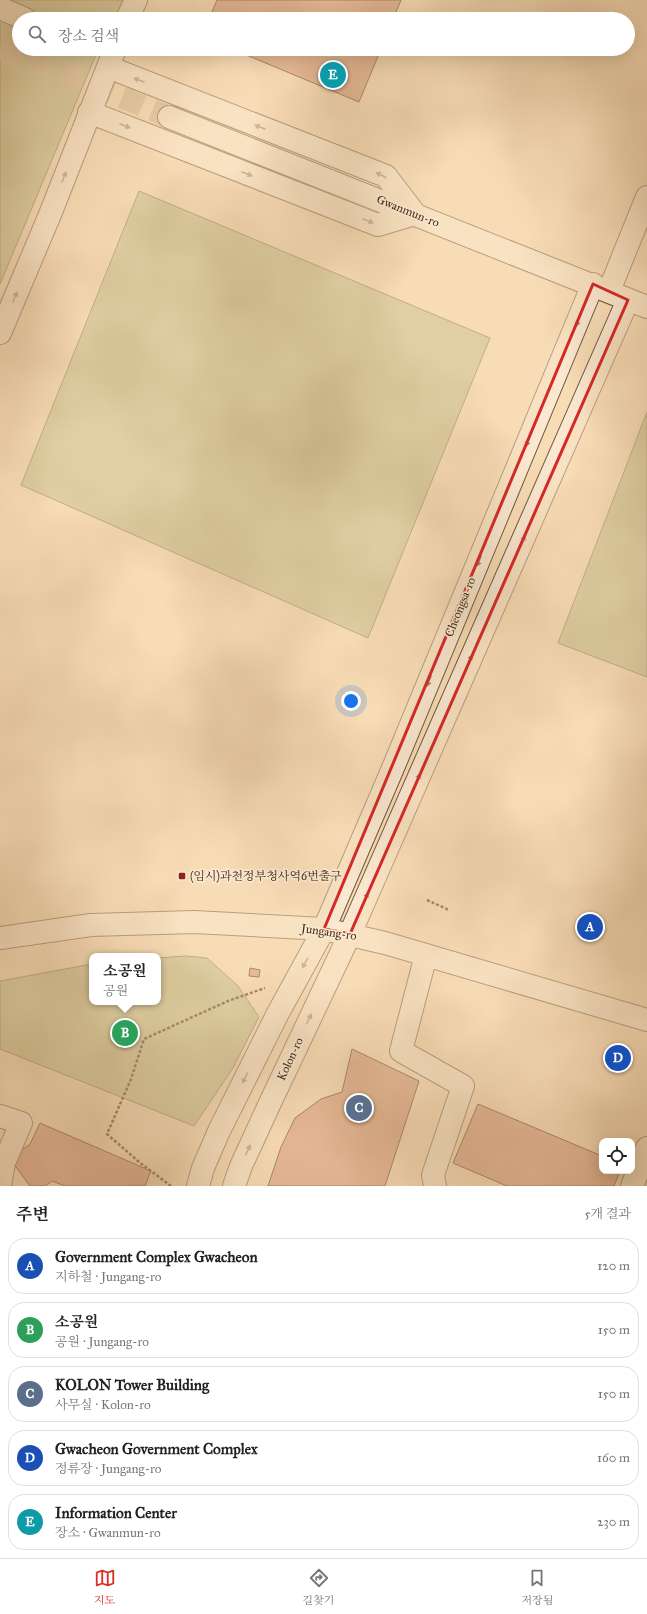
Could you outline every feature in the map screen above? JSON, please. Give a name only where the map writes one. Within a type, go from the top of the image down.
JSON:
[{"type":"street","points":[[131,12],[136,0]]},
{"type":"street","points":[[0,8],[12,13]]},
{"type":"street","points":[[0,333],[51,212],[89,112],[107,56]]},
{"type":"street","points":[[89,112],[378,225],[415,214],[386,176],[109,56]]},
{"type":"street","name":"Gwanmun-ro","points":[[169,117],[619,296]]},
{"type":"street","points":[[350,934],[619,296],[647,197]]},
{"type":"street","name":"Cheongsa-ro","points":[[198,1186],[203,1168],[219,1131],[277,1015],[324,929],[393,768],[619,296]]},
{"type":"street","name":"Jungang-ro","points":[[0,938],[91,925],[194,922],[324,929],[350,934],[426,955],[647,1020]]},
{"type":"street","name":"Kolon-ro","points":[[234,1186],[241,1166],[350,934]]},
{"type":"street","points":[[426,955],[401,1051],[463,1086],[433,1175],[435,1186]]},
{"type":"street","points":[[0,1116],[21,1123],[4,1162],[0,1186]]},
{"type":"street","points":[[632,1186],[647,1148]]},
{"type":"path","points":[[427,900],[449,910]]},
{"type":"path","points":[[171,1186],[139,1162],[107,1134],[131,1079],[144,1039],[228,1000],[265,988]]},
{"type":"highlighted area","points":[[593,284],[628,300],[350,934],[324,929]]},
{"type":"shaded area","points":[[0,0],[136,0],[130,12],[12,12],[12,56],[95,56],[0,284]]},
{"type":"shaded area","points":[[139,191],[490,338],[368,638],[21,485]]},
{"type":"shaded area","points":[[647,412],[647,677],[558,643]]},
{"type":"shaded area","points":[[186,956],[207,958],[238,986],[259,1017],[233,1068],[194,1126],[0,1049],[0,981],[89,965],[89,1005],[161,1005],[161,958]]},
{"type":"building","points":[[217,0],[401,0],[396,12],[212,12]]},
{"type":"building","points":[[249,56],[378,56],[359,102]]},
{"type":"building","points":[[250,968],[260,970],[259,977],[249,976]]},
{"type":"building","points":[[352,1049],[419,1081],[385,1186],[268,1186],[281,1147],[295,1118],[321,1099],[342,1092]]},
{"type":"building","points":[[478,1104],[599,1155],[599,1174],[619,1174],[614,1186],[507,1186],[453,1163]]},
{"type":"building","points":[[40,1123],[151,1171],[145,1186],[65,1186],[52,1181],[45,1186],[30,1186],[10,1159],[30,1144]]},
{"type":"tunnel","points":[[0,47],[12,52]]},
{"type":"tunnel","points":[[22,56],[169,117]]},
{"type":"place","name":"Information Center","points":[[333,75]]},
{"type":"place","name":"(임시)과천정부청사역6번출구","points":[[182,876]]},
{"type":"place","name":"Government Complex Gwacheon","points":[[590,927]]},
{"type":"place","name":"소공원","points":[[125,1033]]},
{"type":"place","name":"Gwacheon Government Complex","points":[[618,1058]]},
{"type":"place","name":"KOLON Tower Building","points":[[359,1108]]}]
